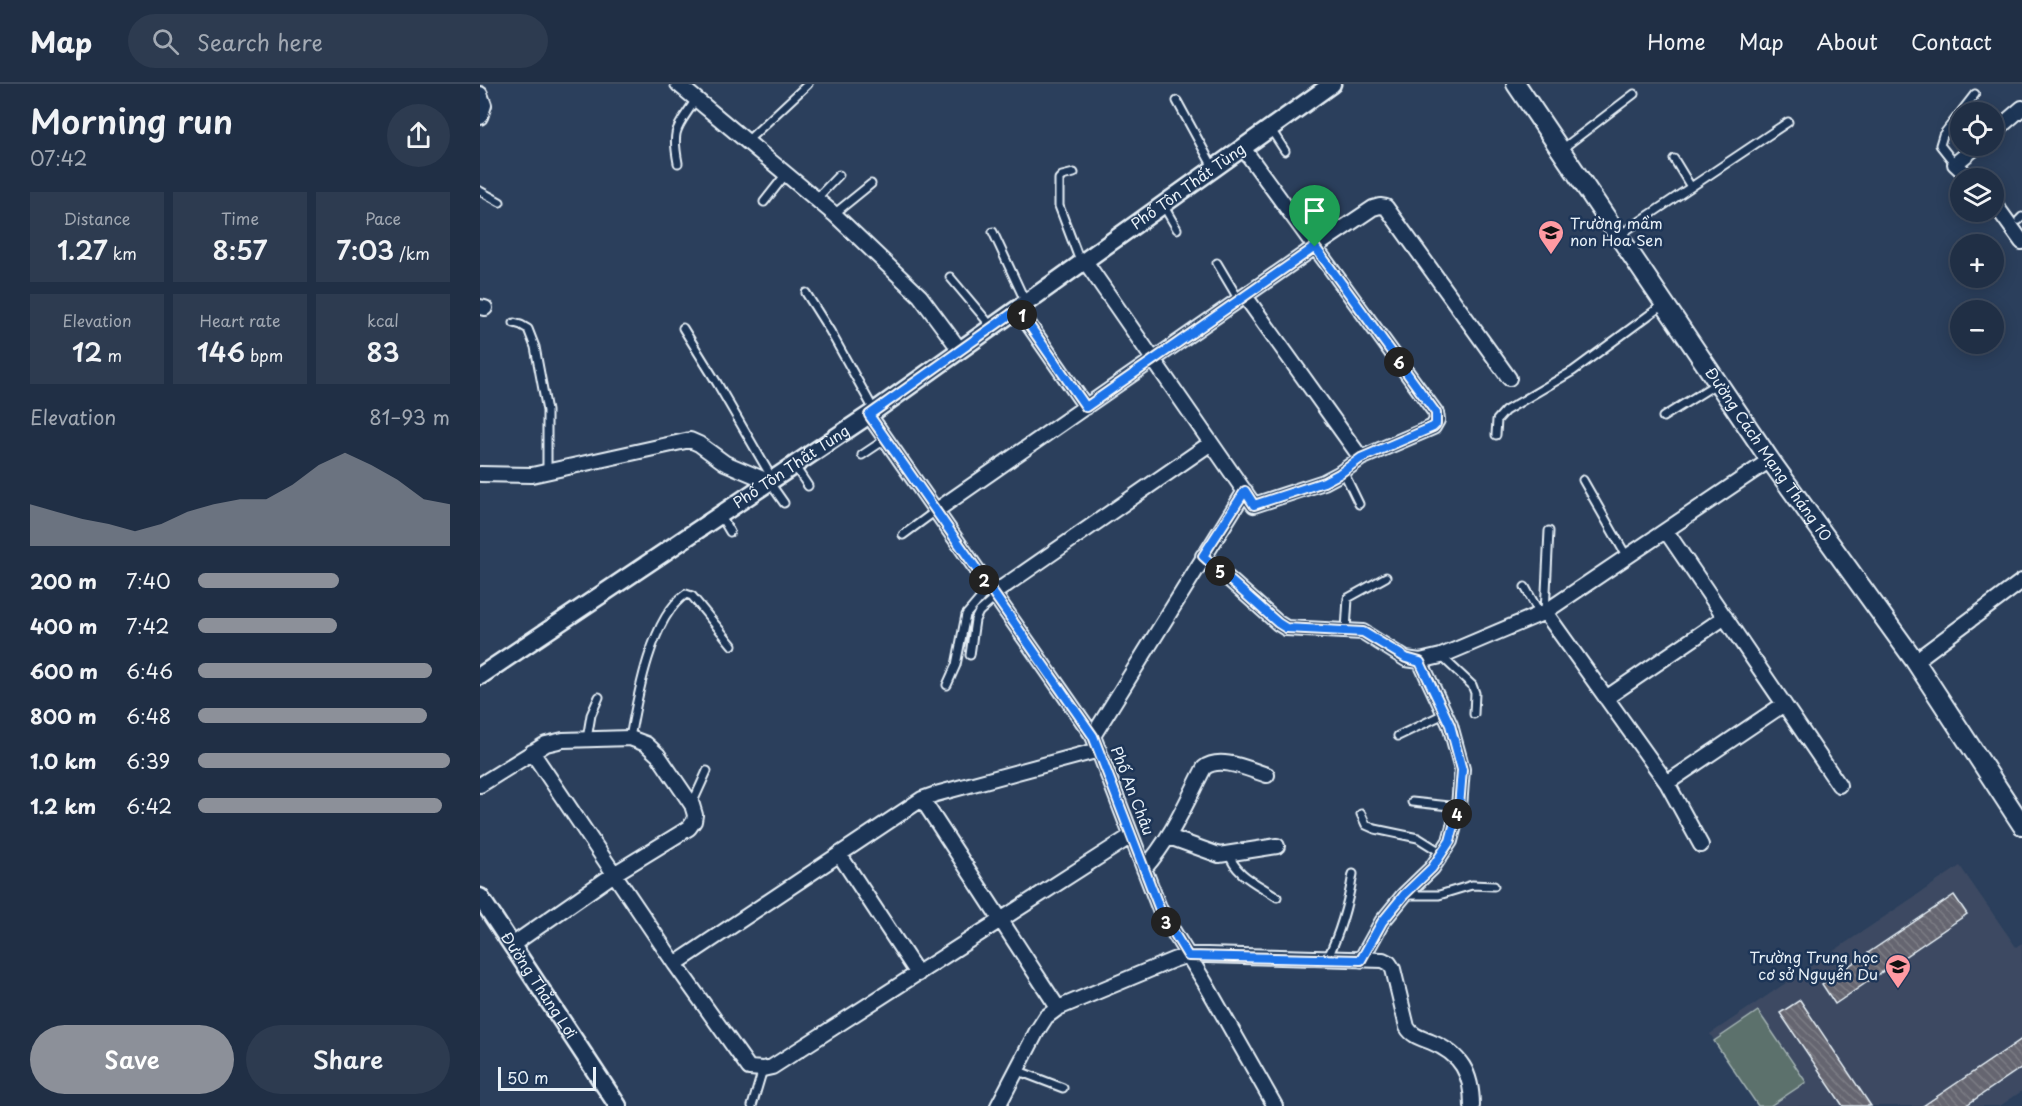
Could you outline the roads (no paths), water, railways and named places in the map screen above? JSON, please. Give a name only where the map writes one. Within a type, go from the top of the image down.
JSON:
[{"type":"main road","name":"Đường Cách Mạng Tháng 10","points":[[1516,84],[1770,460],[1916,661],[2022,825]]},
{"type":"street","points":[[678,84],[834,214],[920,296],[936,314],[960,350]]},
{"type":"street","name":"Phố Tôn Thất Tùng","points":[[480,676],[872,413],[1332,84]]},
{"type":"street","points":[[480,94],[484,105],[480,117]]},
{"type":"street","points":[[2004,123],[2022,108]]},
{"type":"street","points":[[1083,263],[1254,505],[1316,485],[1343,471],[1361,458],[1433,427],[1436,424],[1436,413],[1243,148]]},
{"type":"street","points":[[1959,168],[1955,164],[1965,156]]},
{"type":"street","points":[[937,510],[1315,247],[1373,208],[1380,206],[1386,207],[1509,378]]},
{"type":"street","points":[[2004,213],[2016,223],[2022,242]]},
{"type":"street","points":[[1242,298],[1361,458]]},
{"type":"street","points":[[1022,306],[1086,407]]},
{"type":"street","name":"Phố An Châu","points":[[872,413],[886,439],[1093,736],[1160,910],[1275,1106]]},
{"type":"street","points":[[480,474],[532,475],[690,440],[725,463],[771,481]]},
{"type":"street","points":[[993,593],[1211,443]]},
{"type":"street","points":[[1203,556],[1286,628],[1363,632],[1400,655],[1420,662],[1441,656],[1542,613],[1770,460]]},
{"type":"street","points":[[1093,736],[1245,491]]},
{"type":"street","points":[[1666,531],[1839,785]]},
{"type":"street","points":[[1916,661],[2022,581]]},
{"type":"street","points":[[1542,613],[1667,783],[1701,845]]},
{"type":"street","points":[[1606,698],[1725,617]]},
{"type":"street","points":[[1361,960],[1382,922],[1404,895],[1432,868],[1450,841],[1459,807],[1462,770],[1450,725],[1420,662]]},
{"type":"street","points":[[1667,783],[1784,704]]},
{"type":"street","points":[[480,785],[546,744],[563,740],[630,738],[646,744],[658,756],[692,805],[695,815],[689,828],[614,874],[512,945]]},
{"type":"street","points":[[675,963],[922,799],[1099,750]]},
{"type":"street","points":[[532,752],[749,1068],[772,1067],[1131,836]]},
{"type":"street","points":[[1144,870],[1161,851],[1204,768],[1209,764],[1223,763],[1268,775]]},
{"type":"street","points":[[922,799],[1058,1008]]},
{"type":"street","points":[[1169,837],[1219,855],[1277,846]]},
{"type":"street","points":[[839,854],[918,974]]},
{"type":"street","name":"Đường Thắng Lợi","points":[[480,897],[618,1106]]},
{"type":"street","points":[[998,1106],[1046,1017],[1058,1008],[1188,956],[1383,960],[1389,963],[1393,969],[1407,1027],[1411,1033],[1446,1048],[1458,1058],[1466,1071],[1472,1090],[1472,1106]]},
{"type":"lane","points":[[747,141],[808,84]]},
{"type":"lane","points":[[1560,150],[1634,94]]},
{"type":"lane","points":[[1969,102],[1975,94]]},
{"type":"lane","points":[[678,163],[675,146],[676,130],[696,99]]},
{"type":"lane","points":[[1177,101],[1214,169]]},
{"type":"lane","points":[[1618,236],[1788,123]]},
{"type":"lane","points":[[1950,126],[1943,135],[1940,145],[1955,164]]},
{"type":"lane","points":[[1270,128],[1285,151]]},
{"type":"lane","points":[[1674,159],[1691,187]]},
{"type":"lane","points":[[1074,172],[1059,179],[1059,206],[1083,263]]},
{"type":"lane","points":[[764,202],[786,174]]},
{"type":"lane","points":[[816,199],[839,175]]},
{"type":"lane","points":[[834,214],[871,184]]},
{"type":"lane","points":[[480,191],[500,201]]},
{"type":"lane","points":[[1163,205],[1177,229]]},
{"type":"lane","points":[[993,232],[1022,306]]},
{"type":"lane","points":[[1217,263],[1242,298]]},
{"type":"lane","points":[[950,277],[992,327]]},
{"type":"lane","points":[[806,293],[830,331],[872,413]]},
{"type":"lane","points":[[1496,435],[1497,420],[1505,411],[1573,371],[1665,304]]},
{"type":"lane","points":[[514,323],[528,329],[535,347],[547,411],[547,472]]},
{"type":"lane","points":[[683,328],[717,383],[784,503]]},
{"type":"lane","points":[[1663,417],[1718,383]]},
{"type":"lane","points":[[862,455],[886,439]]},
{"type":"lane","points":[[794,465],[808,486]]},
{"type":"lane","points":[[1343,471],[1359,504]]},
{"type":"lane","points":[[1583,480],[1626,557]]},
{"type":"lane","points":[[903,535],[937,510]]},
{"type":"lane","points":[[720,515],[730,532]]},
{"type":"lane","points":[[1542,613],[1549,531]]},
{"type":"lane","points":[[1346,630],[1348,598],[1386,577]]},
{"type":"lane","points":[[1525,587],[1542,613]]},
{"type":"lane","points":[[970,655],[975,620],[993,593]]},
{"type":"lane","points":[[947,685],[956,665],[966,615],[993,593]]},
{"type":"lane","points":[[630,738],[652,648],[660,627],[680,598],[686,594],[692,596],[732,645]]},
{"type":"lane","points":[[1441,656],[1472,685],[1475,693],[1474,714]]},
{"type":"lane","points":[[587,739],[591,715],[598,697]]},
{"type":"lane","points":[[1398,736],[1444,714]]},
{"type":"lane","points":[[692,805],[707,771]]},
{"type":"lane","points":[[1412,802],[1459,807]]},
{"type":"lane","points":[[1361,814],[1366,825],[1418,838],[1442,853]]},
{"type":"lane","points":[[1229,853],[1238,871],[1277,897]]},
{"type":"lane","points":[[1327,959],[1337,940],[1348,904],[1353,874]]},
{"type":"lane","points":[[1404,895],[1439,895],[1472,885],[1494,886]]},
{"type":"lane","points":[[752,1106],[763,1069]]},
{"type":"lane","points":[[1016,1070],[1063,1088]]},
{"type":"place","name":"Trường mầm non Hoa Sen","points":[[1551,256]]},
{"type":"place","name":"Trường Trung học cơ sở Nguyễn Du","points":[[1898,990]]}]
